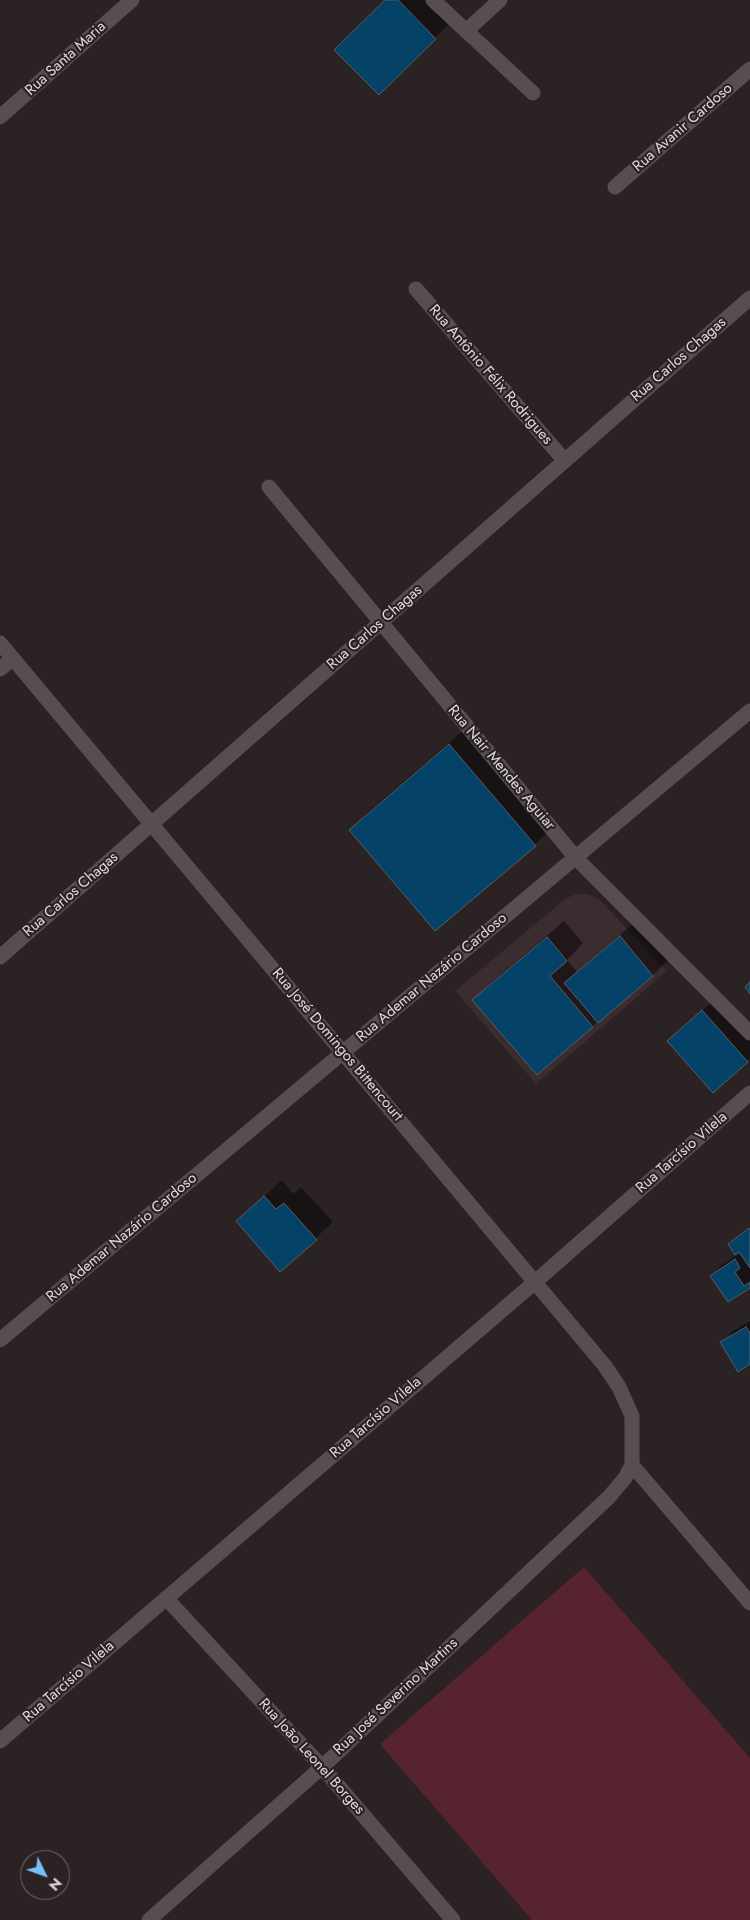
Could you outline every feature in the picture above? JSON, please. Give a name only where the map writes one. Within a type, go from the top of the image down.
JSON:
[{"type":"street","name":"Rua Santa Maria","points":[[0,117],[132,0]]},
{"type":"street","points":[[433,0],[533,93]]},
{"type":"street","points":[[466,31],[500,0]]},
{"type":"street","name":"Rua Avanir Cardoso","points":[[615,187],[750,69]]},
{"type":"street","name":"Rua Antônio Félix Rodrigues","points":[[416,290],[565,461]]},
{"type":"street","name":"Rua Carlos Chagas","points":[[0,957],[750,298]]},
{"type":"street","name":"Rua Nair Mendes Aguiar","points":[[269,487],[576,858],[750,1033]]},
{"type":"street","name":"Rua José Domingos Bittencourt","points":[[0,643],[605,1366],[619,1386],[632,1416],[632,1465]]},
{"type":"street","points":[[0,669],[13,658]]},
{"type":"street","name":"Rua Ademar Nazário Cardoso","points":[[0,1340],[750,712]]},
{"type":"street","name":"Rua Tarcísio Vilela","points":[[0,1741],[535,1282],[750,1093]]},
{"type":"street","points":[[632,1465],[750,1603]]},
{"type":"street","name":"Rua José Severino Martins","points":[[149,1920],[322,1767],[609,1497],[625,1478],[632,1465]]},
{"type":"street","name":"Rua João Leonel Borges","points":[[166,1598],[322,1767],[453,1920]]},
{"type":"shaded area","points":[[576,894],[588,894],[600,900],[667,971],[536,1084],[455,991],[565,899]]},
{"type":"shaded area","points":[[584,1567],[750,1758],[750,1920],[532,1920],[380,1744]]},
{"type":"building","points":[[385,0],[398,0],[436,39],[379,95],[334,50]]},
{"type":"building","points":[[449,744],[536,846],[435,931],[349,830]]},
{"type":"building","points":[[620,936],[653,976],[598,1023],[564,983]]},
{"type":"building","points":[[547,937],[567,961],[550,976],[593,1027],[537,1075],[472,1000]]},
{"type":"building","points":[[750,982],[750,994],[745,987]]},
{"type":"building","points":[[702,1010],[748,1062],[713,1093],[667,1041]]},
{"type":"building","points":[[264,1196],[276,1209],[284,1203],[317,1240],[280,1272],[236,1221]]},
{"type":"building","points":[[749,1228],[750,1268],[739,1252],[735,1255],[728,1244]]},
{"type":"building","points":[[735,1259],[740,1268],[735,1272],[744,1286],[750,1282],[750,1288],[728,1302],[710,1276]]},
{"type":"building","points":[[746,1327],[750,1333],[750,1364],[738,1372],[720,1342]]}]
